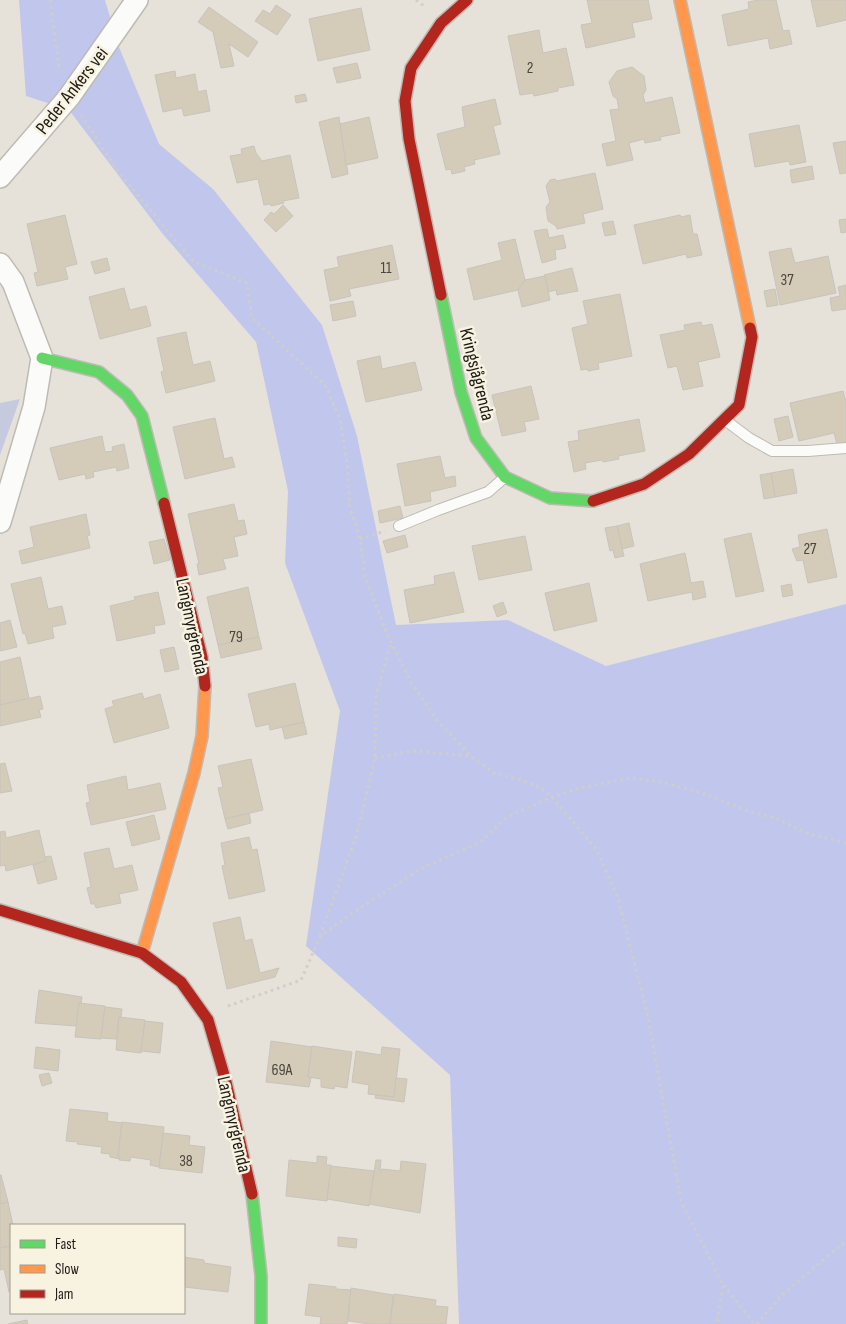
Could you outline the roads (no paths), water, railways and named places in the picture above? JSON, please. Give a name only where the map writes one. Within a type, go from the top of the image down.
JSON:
[{"type":"street","name":"Peder Ankers vei","points":[[0,177],[69,97],[138,0]]},
{"type":"street","name":"Kringsjågrenda","points":[[467,0],[441,23],[411,68],[405,101],[409,139],[461,392],[476,438],[505,477],[550,498],[595,501],[644,484],[689,454],[739,405],[752,337],[680,0]]},
{"type":"street","points":[[0,264],[13,282],[42,358],[34,407],[0,520]]},
{"type":"street","name":"Langmyrgrenda","points":[[42,358],[99,372],[127,396],[142,416],[202,657],[205,691],[202,736],[194,773],[142,953]]},
{"type":"street","name":"Langmyrgrenda","points":[[0,910],[142,953],[181,982],[208,1020],[226,1082],[252,1198],[261,1276],[261,1324]]},
{"type":"lane","points":[[724,419],[749,438],[772,451],[808,452],[846,448]]},
{"type":"lane","points":[[399,526],[488,492],[505,477]]}]
